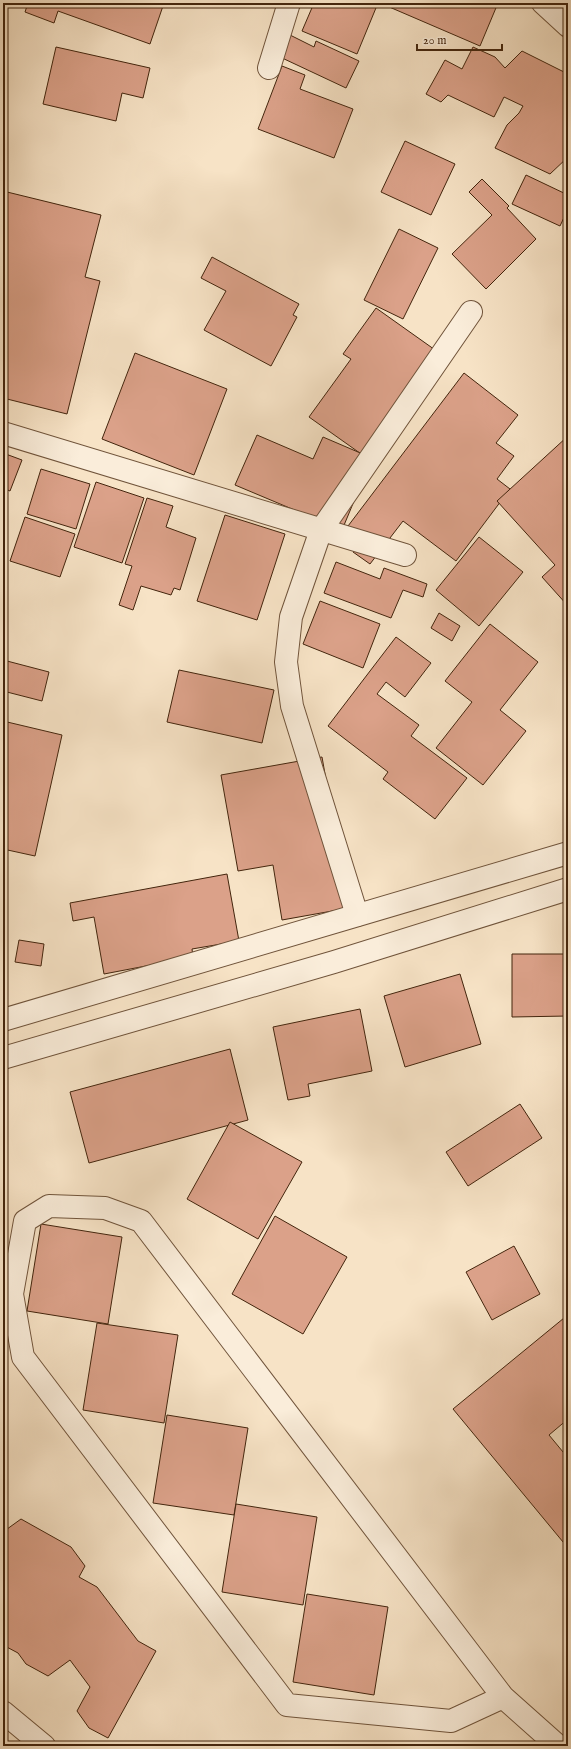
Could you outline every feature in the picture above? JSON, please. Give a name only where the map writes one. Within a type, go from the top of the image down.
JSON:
[{"type":"street","points":[[268,68],[289,3]]},
{"type":"street","points":[[543,3],[568,26]]},
{"type":"street","points":[[357,915],[292,706],[286,662],[292,617],[321,530],[471,312]]},
{"type":"street","points":[[3,434],[405,556]]},
{"type":"street","points":[[3,1020],[568,853]]},
{"type":"street","points":[[3,1058],[334,962],[568,889]]},
{"type":"street","points":[[503,1697],[451,1721],[287,1705],[23,1357],[12,1294],[25,1221],[49,1206],[105,1208],[141,1221],[503,1697],[558,1746]]},
{"type":"street","points":[[3,1712],[44,1746]]},
{"type":"building","points":[[28,3],[164,3],[150,44],[58,11],[54,23],[25,12]]},
{"type":"building","points":[[314,3],[378,3],[357,54],[302,31]]},
{"type":"building","points":[[380,3],[498,3],[480,46]]},
{"type":"building","points":[[290,35],[314,47],[316,41],[359,61],[346,88],[280,57]]},
{"type":"building","points":[[56,47],[150,68],[143,98],[122,93],[116,121],[43,104]]},
{"type":"building","points":[[473,47],[495,57],[505,68],[522,51],[568,74],[568,157],[550,174],[495,148],[507,125],[519,113],[523,106],[504,97],[494,117],[448,95],[441,102],[426,94],[445,60],[462,69]]},
{"type":"building","points":[[282,66],[305,75],[300,89],[353,109],[334,158],[258,129]]},
{"type":"building","points":[[405,141],[455,164],[431,215],[381,192]]},
{"type":"building","points":[[526,175],[568,195],[568,209],[560,226],[512,204]]},
{"type":"building","points":[[482,179],[509,206],[507,208],[536,239],[486,289],[452,254],[492,215],[469,192]]},
{"type":"building","points":[[3,191],[101,215],[85,277],[100,281],[67,414],[3,398]]},
{"type":"building","points":[[399,229],[438,248],[403,319],[364,300]]},
{"type":"building","points":[[212,257],[299,304],[293,315],[297,317],[271,366],[204,330],[226,291],[201,278]]},
{"type":"building","points":[[376,308],[438,352],[364,456],[309,417],[351,359],[343,354]]},
{"type":"building","points":[[135,353],[227,389],[194,475],[102,439]]},
{"type":"building","points":[[464,373],[518,415],[496,443],[514,456],[497,479],[510,489],[456,561],[403,521],[370,564],[353,552],[361,542],[345,530]]},
{"type":"building","points":[[257,435],[313,459],[323,437],[372,458],[342,530],[235,485]]},
{"type":"building","points":[[568,436],[568,606],[542,577],[555,565],[497,501]]},
{"type":"building","points":[[3,453],[22,460],[10,491],[3,488]]},
{"type":"building","points":[[41,469],[90,484],[76,529],[27,514]]},
{"type":"building","points":[[96,482],[144,498],[122,563],[74,547]]},
{"type":"building","points":[[147,498],[173,506],[166,527],[196,538],[180,590],[174,588],[171,595],[141,586],[133,610],[119,605],[132,566],[125,564]]},
{"type":"building","points":[[225,515],[285,534],[257,620],[197,601]]},
{"type":"building","points":[[25,517],[75,534],[60,577],[10,561]]},
{"type":"building","points":[[479,537],[523,572],[479,626],[436,590]]},
{"type":"building","points":[[336,562],[380,579],[384,568],[427,584],[423,597],[403,590],[391,618],[324,593]]},
{"type":"building","points":[[320,601],[380,624],[363,668],[303,644]]},
{"type":"building","points":[[439,613],[460,626],[452,641],[431,628]]},
{"type":"building","points":[[490,624],[538,662],[500,710],[526,731],[483,785],[436,748],[472,702],[445,681]]},
{"type":"building","points":[[396,637],[431,663],[405,697],[386,682],[377,694],[419,725],[411,736],[467,778],[435,819],[383,779],[388,772],[328,726]]},
{"type":"building","points":[[3,658],[8,660],[7,661],[49,672],[42,701],[3,691]]},
{"type":"building","points":[[179,670],[274,690],[262,743],[167,722]]},
{"type":"building","points":[[3,721],[62,735],[35,856],[3,849]]},
{"type":"building","points":[[322,757],[349,908],[282,920],[273,865],[238,871],[221,775]]},
{"type":"building","points":[[227,874],[239,941],[192,949],[193,957],[104,974],[94,917],[73,921],[70,903]]},
{"type":"building","points":[[19,940],[44,944],[41,966],[15,962]]},
{"type":"building","points":[[512,954],[568,954],[568,1016],[512,1017]]},
{"type":"building","points":[[460,974],[481,1044],[405,1067],[384,996]]},
{"type":"building","points":[[360,1009],[372,1071],[308,1084],[310,1096],[288,1100],[273,1027]]},
{"type":"building","points":[[230,1049],[248,1120],[89,1163],[70,1092]]},
{"type":"building","points":[[520,1104],[542,1138],[468,1186],[446,1152]]},
{"type":"building","points":[[230,1122],[302,1162],[258,1239],[187,1199]]},
{"type":"building","points":[[275,1216],[347,1257],[303,1334],[232,1294]]},
{"type":"building","points":[[41,1224],[122,1237],[108,1324],[27,1311]]},
{"type":"building","points":[[514,1246],[540,1294],[492,1320],[466,1272]]},
{"type":"building","points":[[564,1318],[568,1323],[568,1419],[549,1435],[568,1458],[568,1548],[453,1409]]},
{"type":"building","points":[[97,1323],[178,1335],[164,1423],[83,1410]]},
{"type":"building","points":[[167,1415],[248,1428],[234,1515],[153,1503]]},
{"type":"building","points":[[236,1504],[317,1517],[303,1605],[222,1592]]},
{"type":"building","points":[[21,1519],[71,1547],[85,1566],[79,1577],[97,1587],[138,1641],[156,1651],[108,1738],[89,1728],[77,1711],[90,1687],[70,1660],[48,1676],[26,1664],[18,1653],[3,1645],[3,1532]]},
{"type":"building","points":[[307,1594],[388,1607],[374,1695],[293,1682]]}]
